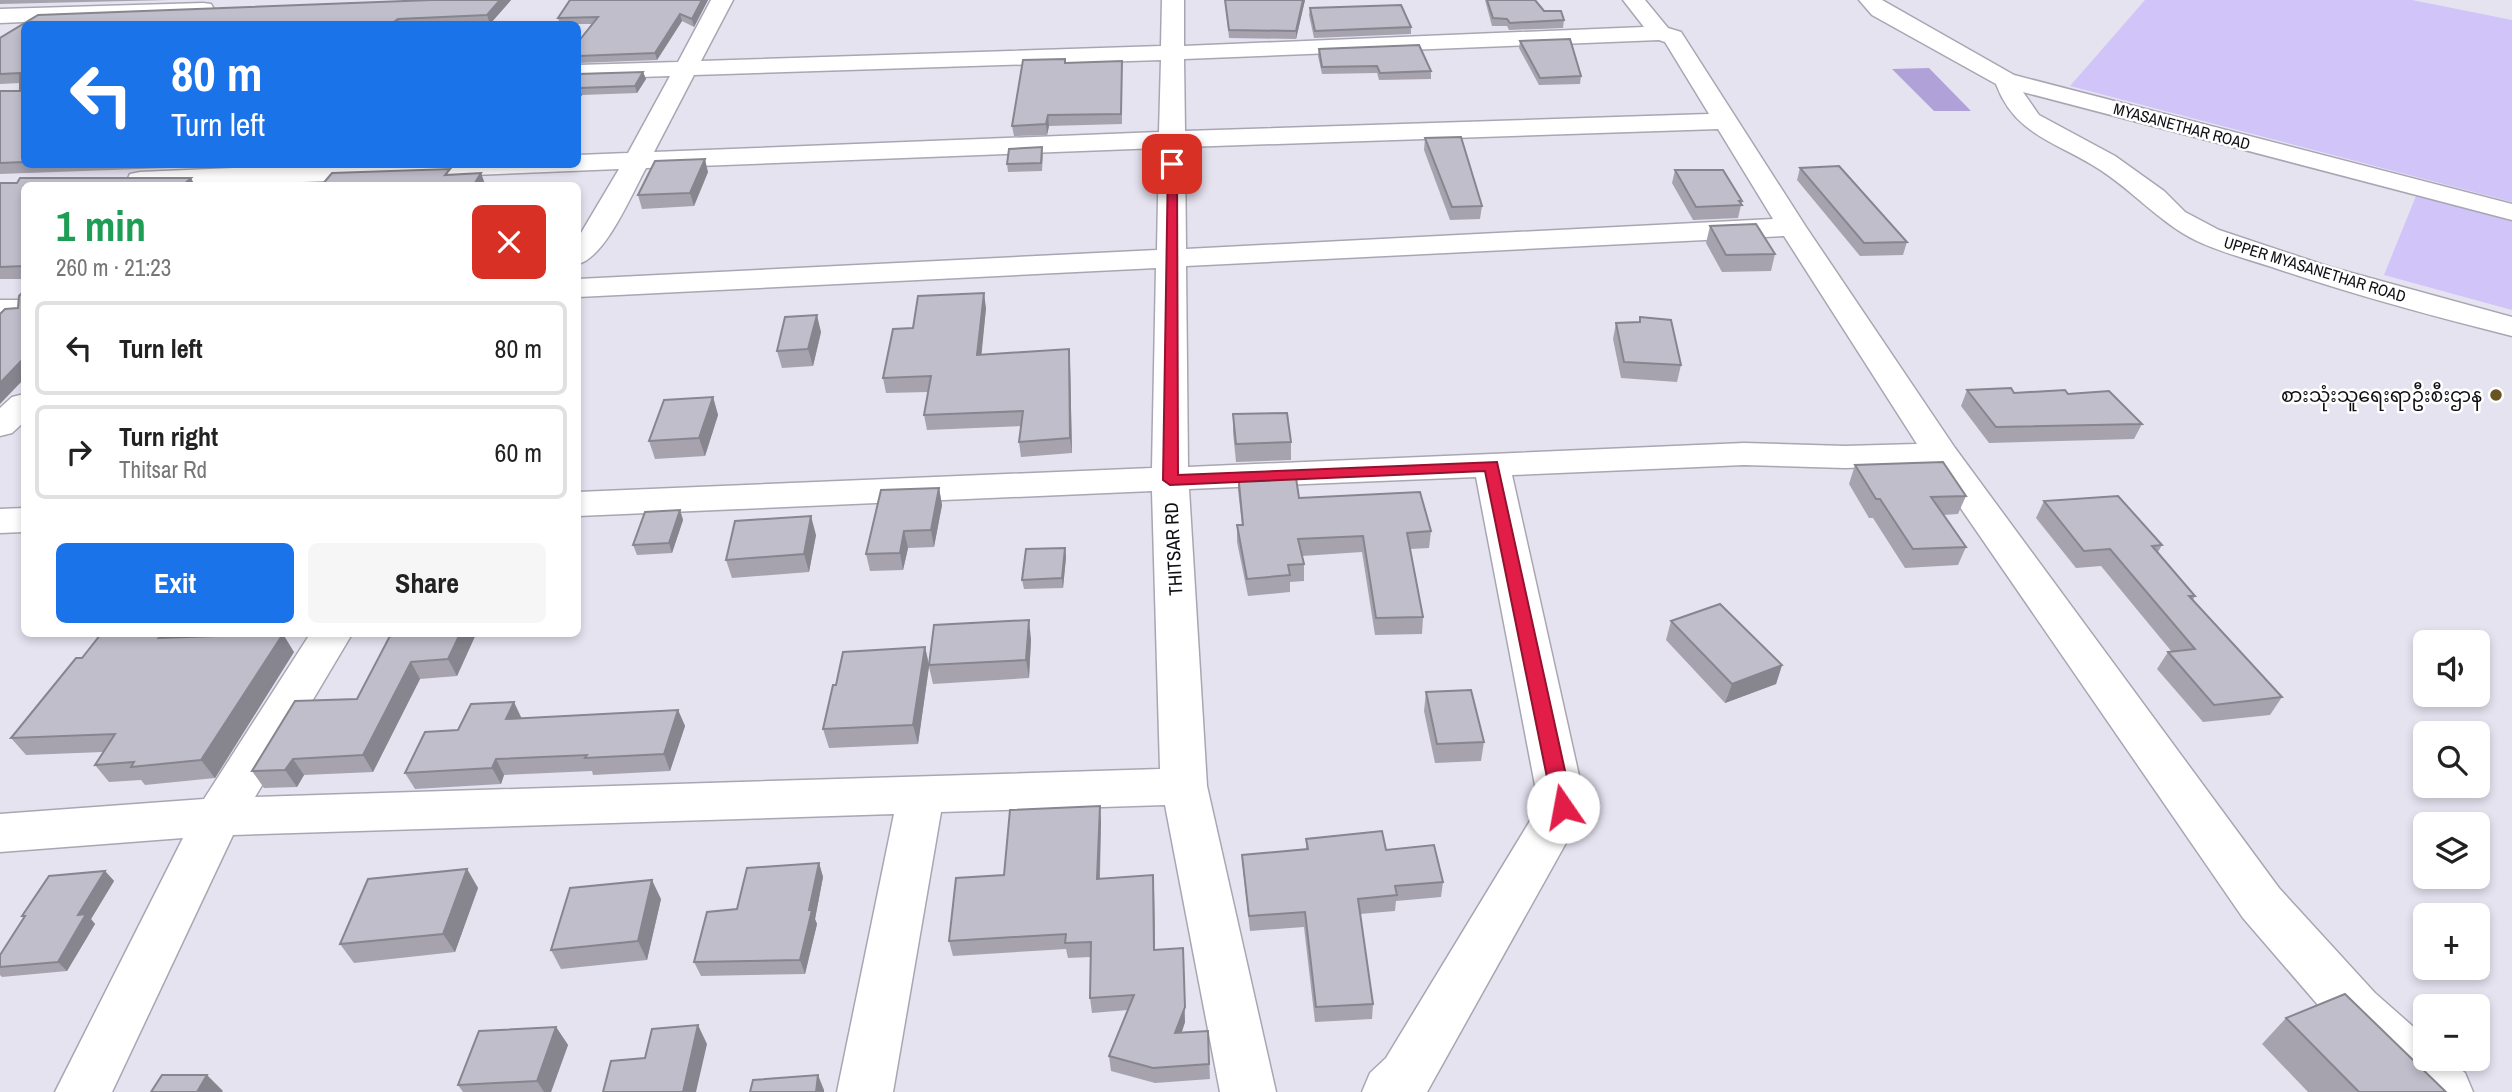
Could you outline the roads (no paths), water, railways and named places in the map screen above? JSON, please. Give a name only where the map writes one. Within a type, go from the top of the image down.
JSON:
[{"type":"street","points":[[0,25],[10,15],[46,0]]},
{"type":"street","points":[[581,252],[590,242],[636,162],[722,0]]},
{"type":"street","name":"THITSAR RD","points":[[1173,0],[1170,480],[1184,786],[1248,1092]]},
{"type":"street","points":[[1634,0],[1660,33]]},
{"type":"street","name":"MYASANETHAR ROAD","points":[[1870,0],[1880,10],[2006,80],[2512,212]]},
{"type":"street","points":[[10,15],[230,8]]},
{"type":"street","points":[[581,72],[1173,53],[1660,33],[1673,37],[1792,227],[1941,454],[2261,903],[2356,1010],[2445,1092]]},
{"type":"street","name":"UPPER MYASANETHAR ROAD","points":[[2006,80],[2014,100],[2030,120],[2106,162],[2154,197],[2175,218],[2209,236],[2319,273],[2512,327]]},
{"type":"street","points":[[581,164],[1462,128],[1725,121]]},
{"type":"street","points":[[121,181],[480,168]]},
{"type":"street","points":[[581,288],[1792,227]]},
{"type":"street","points":[[0,309],[21,309]]},
{"type":"street","points":[[0,426],[21,407]]},
{"type":"street","points":[[581,504],[1744,454],[1845,457],[1941,454]]},
{"type":"street","points":[[1390,1092],[1406,1076],[1563,807],[1492,466]]},
{"type":"street","points":[[0,520],[21,520]]},
{"type":"street","points":[[83,1092],[218,817],[329,637]]},
{"type":"street","points":[[0,833],[218,817],[1184,786]]},
{"type":"street","points":[[865,1092],[921,795]]},
{"type":"place","name":"စားသုံးသူရေးရာဦးစီးဌာန","points":[[2496,395]]}]
